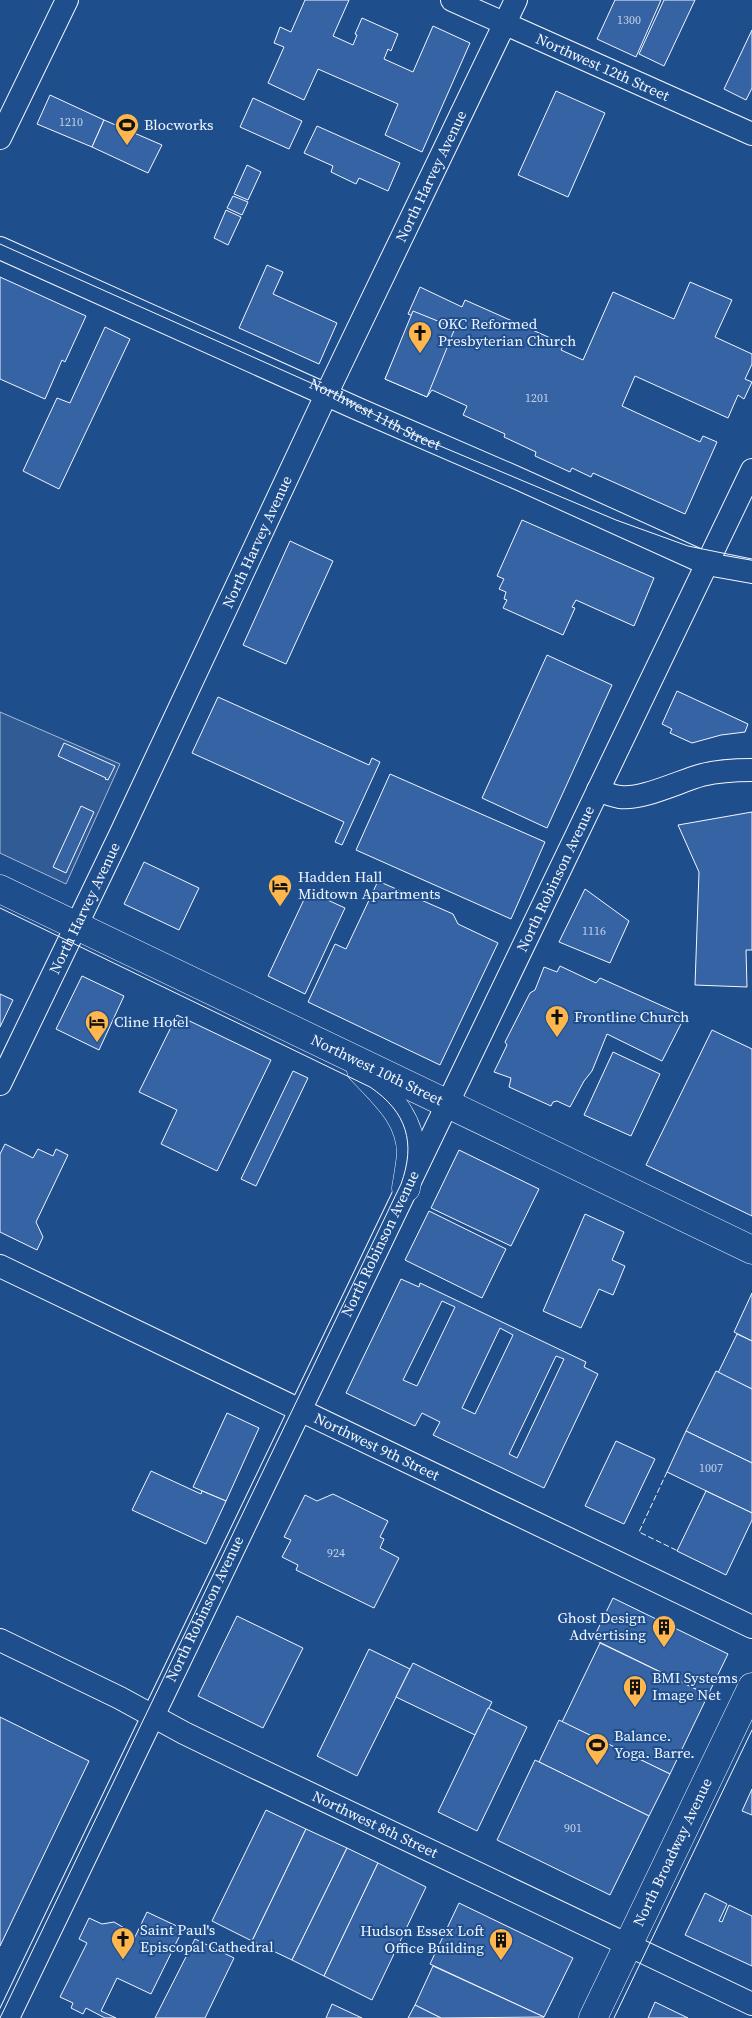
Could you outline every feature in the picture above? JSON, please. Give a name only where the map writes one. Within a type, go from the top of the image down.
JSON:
[{"type":"main road","name":"Northwest 10th Street","points":[[0,890],[752,1250]]},
{"type":"main road","points":[[350,1058],[391,1101],[406,1125],[410,1139],[411,1155],[406,1188]]},
{"type":"main road","name":"North Broadway Avenue","points":[[593,2018],[752,1687]]},
{"type":"street","points":[[0,138],[67,0]]},
{"type":"street","name":"Northwest 12th Street","points":[[452,0],[752,134]]},
{"type":"street","name":"North Harvey Avenue","points":[[0,1084],[326,395],[516,0]]},
{"type":"street","name":"Northwest 11th Street","points":[[0,248],[707,564],[752,572]]},
{"type":"street","name":"North Robinson Avenue","points":[[8,2018],[752,470]]},
{"type":"street","points":[[598,790],[621,797],[631,797],[704,774],[752,770]]},
{"type":"street","name":"Northwest 9th Street","points":[[0,1266],[752,1627]]},
{"type":"street","name":"Northwest 8th Street","points":[[0,1640],[120,1698],[257,1768],[752,2004]]},
{"type":"shaded area","points":[[0,712],[120,764],[66,884],[0,853]]},
{"type":"building","points":[[305,0],[349,0],[333,36],[353,45],[357,35],[355,34],[362,18],[398,34],[391,51],[388,49],[384,59],[413,72],[433,26],[470,43],[422,152],[385,135],[398,104],[318,69],[304,100],[268,83],[284,47],[274,43],[280,27],[291,32]]},
{"type":"building","points":[[615,0],[661,0],[636,57],[597,39]]},
{"type":"building","points":[[664,0],[695,0],[664,66],[639,54]]},
{"type":"building","points":[[752,30],[752,88],[746,100],[724,89]]},
{"type":"building","points":[[556,91],[605,113],[568,197],[518,175]]},
{"type":"building","points":[[50,95],[104,120],[92,147],[37,124]]},
{"type":"building","points":[[253,98],[302,121],[289,149],[240,127]]},
{"type":"building","name":"Blocworks","points":[[104,120],[162,145],[148,173],[92,147]]},
{"type":"building","points":[[317,126],[400,163],[388,191],[359,178],[356,184],[331,172],[333,166],[304,153]]},
{"type":"building","points":[[247,165],[261,172],[248,200],[234,194]]},
{"type":"building","points":[[233,196],[248,202],[242,215],[227,208]]},
{"type":"building","points":[[226,210],[241,217],[228,245],[214,238]]},
{"type":"building","points":[[267,265],[283,272],[273,294],[337,323],[319,364],[239,328]]},
{"type":"building","points":[[0,277],[86,316],[65,362],[62,360],[45,399],[0,379]]},
{"type":"building","points":[[690,282],[732,300],[715,337],[752,354],[752,364],[745,379],[752,382],[744,399],[738,395],[728,418],[635,376],[622,406],[700,442],[703,436],[717,442],[685,514],[593,473],[591,477],[572,468],[570,472],[535,456],[536,452],[504,437],[505,434],[463,415],[467,406],[432,390],[427,397],[385,379],[413,316],[408,314],[420,287],[462,307],[465,300],[564,344],[561,350],[583,360],[613,292],[674,319]]},
{"type":"building","name":"OKC Reformed Presbyterian Church","points":[[413,311],[455,328],[427,397],[385,379]]},
{"type":"building","points":[[105,327],[130,339],[59,489],[23,471],[57,398],[70,403]]},
{"type":"building","points":[[522,520],[654,578],[634,626],[576,600],[572,607],[575,608],[563,635],[503,608],[507,600],[504,599],[506,592],[499,589],[504,579],[497,576]]},
{"type":"building","points":[[290,541],[333,561],[286,664],[243,645]]},
{"type":"building","points":[[547,655],[612,685],[547,828],[482,798]]},
{"type":"building","points":[[677,691],[748,724],[745,732],[721,735],[692,743],[670,733],[672,729],[662,724]]},
{"type":"building","points":[[218,697],[369,765],[372,758],[380,762],[342,845],[335,842],[344,822],[192,753]]},
{"type":"building","points":[[64,743],[115,766],[108,780],[58,756]]},
{"type":"building","points":[[390,774],[545,842],[511,919],[356,850]]},
{"type":"building","points":[[81,806],[94,812],[66,873],[53,867]]},
{"type":"building","points":[[752,812],[752,950],[746,950],[747,987],[695,985],[699,872],[678,825]]},
{"type":"building","points":[[144,862],[199,888],[179,930],[124,904]]},
{"type":"building","points":[[378,881],[453,914],[458,924],[498,943],[440,1065],[308,1002],[335,944],[346,949]]},
{"type":"building","points":[[585,889],[629,921],[610,963],[559,942]]},
{"type":"building","points":[[308,891],[345,908],[305,994],[268,976]]},
{"type":"building","name":"Frontline Church","points":[[560,966],[596,983],[600,978],[685,1016],[662,1061],[607,1034],[592,1071],[584,1081],[570,1107],[557,1101],[553,1102],[551,1106],[509,1087],[511,1078],[494,1072],[507,1045],[505,1042],[530,993],[535,990],[544,967],[557,972]]},
{"type":"building","points":[[82,976],[124,996],[99,1050],[56,1029]]},
{"type":"building","points":[[0,994],[13,1000],[0,1027]]},
{"type":"building","points":[[177,1015],[271,1060],[217,1171],[161,1144],[177,1110],[139,1092]]},
{"type":"building","points":[[712,1030],[752,1049],[752,1216],[646,1165]]},
{"type":"building","points":[[613,1052],[660,1074],[631,1136],[584,1115]]},
{"type":"building","points":[[293,1071],[308,1078],[256,1186],[241,1179]]},
{"type":"building","points":[[5,1144],[33,1158],[38,1149],[53,1156],[56,1149],[68,1155],[36,1222],[43,1237],[37,1250],[0,1232],[0,1154]]},
{"type":"building","points":[[459,1150],[539,1189],[511,1246],[431,1208]]},
{"type":"building","points":[[429,1211],[506,1249],[482,1298],[405,1260]]},
{"type":"building","points":[[585,1214],[624,1232],[612,1260],[625,1266],[613,1295],[599,1289],[581,1328],[543,1311]]},
{"type":"building","points":[[401,1279],[419,1287],[420,1283],[586,1362],[584,1367],[598,1374],[544,1488],[433,1435],[440,1422],[422,1413],[415,1426],[346,1393]],"holes":[[[442,1301],[455,1307],[417,1386],[403,1380]],[[500,1328],[513,1335],[475,1414],[462,1408]],[[556,1356],[564,1359],[517,1458],[509,1454]]]},
{"type":"building","points":[[752,1293],[752,1341],[734,1332]]},
{"type":"building","points":[[737,1334],[752,1341],[752,1389],[718,1373]]},
{"type":"building","points":[[716,1371],[752,1389],[752,1463],[686,1431]]},
{"type":"building","points":[[227,1413],[259,1428],[226,1501],[193,1487]]},
{"type":"building","points":[[686,1431],[752,1463],[752,1513],[667,1472]]},
{"type":"building","points":[[616,1441],[655,1459],[624,1524],[585,1506]]},
{"type":"building","points":[[151,1471],[201,1494],[202,1491],[226,1501],[206,1544],[132,1510]]},
{"type":"building","points":[[706,1491],[752,1513],[752,1520],[726,1575],[677,1551]]},
{"type":"building","points":[[333,1494],[388,1521],[380,1537],[384,1539],[380,1548],[399,1558],[374,1608],[296,1570],[298,1565],[282,1557],[291,1540],[284,1537],[305,1495],[317,1501]]},
{"type":"building","name":"Ghost Design Advertising","points":[[613,1598],[728,1654],[708,1695],[593,1639]]},
{"type":"building","points":[[237,1616],[303,1648],[263,1728],[198,1696]]},
{"type":"building","name":"BMI Systems Image Net","points":[[600,1643],[708,1695],[670,1774],[562,1722]]},
{"type":"building","points":[[369,1649],[410,1669],[357,1776],[317,1756]]},
{"type":"building","points":[[413,1663],[492,1702],[475,1735],[396,1697]]},
{"type":"building","points":[[488,1708],[527,1727],[477,1831],[438,1812]]},
{"type":"building","points":[[0,1717],[89,1761],[0,1946]]},
{"type":"building","points":[[559,1720],[670,1774],[649,1816],[539,1762]]},
{"type":"building","points":[[535,1760],[649,1816],[610,1895],[497,1840]]},
{"type":"building","points":[[752,1789],[752,1815],[742,1811]]},
{"type":"building","points":[[266,1810],[306,1829],[252,1941],[212,1921]]},
{"type":"building","points":[[306,1829],[347,1848],[292,1960],[252,1941]]},
{"type":"building","points":[[347,1848],[378,1863],[324,1976],[292,1960]]},
{"type":"building","points":[[378,1863],[426,1887],[372,2000],[324,1976]]},
{"type":"building","points":[[705,1893],[727,1904],[719,1921],[722,1922],[729,1905],[752,1916],[752,1966],[685,1935]]},
{"type":"building","name":"Hudson Essex Loft Office Building","points":[[459,1903],[573,1958],[544,2017],[430,1964]]},
{"type":"building","name":"Saint Paul's Episcopal Cathedral","points":[[147,1912],[183,1929],[151,1994],[117,1978],[101,2011],[116,2018],[105,2018],[86,2008],[83,2014],[71,2008],[73,2003],[60,1997],[87,1943],[79,1939],[89,1918],[102,1924],[114,1922],[126,1929],[129,1936],[134,1939]]},
{"type":"building","points":[[195,1939],[234,1958],[205,2018],[155,2018]]},
{"type":"building","points":[[433,1966],[544,2017],[441,2018],[415,2005]]},
{"type":"building","points":[[655,2002],[688,2018],[648,2018]]},
{"type":"building","points":[[332,2004],[362,2018],[326,2018]]},
{"type":"building","points":[[415,2005],[441,2018],[408,2018]]},
{"type":"tram line","points":[[0,244],[329,391],[414,435],[616,520],[688,546],[752,559]]},
{"type":"tram line","points":[[0,908],[370,1087],[393,1107],[400,1118],[408,1142],[408,1155],[401,1184],[0,2018]]},
{"type":"tram line","points":[[614,2018],[752,1730]]},
{"type":"fence","points":[[667,1472],[639,1532],[678,1551]]},
{"type":"place","name":"Blocworks","points":[[127,146]]},
{"type":"place","name":"OKC Reformed Presbyterian Church","points":[[420,354]]},
{"type":"place","name":"Hadden Hall Midtown Apartments","points":[[280,907]]},
{"type":"place","name":"Frontline Church","points":[[557,1038]]},
{"type":"place","name":"Cline Hotel","points":[[97,1043]]},
{"type":"place","name":"Ghost Design Advertising","points":[[664,1648]]},
{"type":"place","name":"BMI Systems Image Net","points":[[635,1708]]},
{"type":"place","name":"Balance. Yoga. Barre.","points":[[597,1766]]},
{"type":"place","name":"Saint Paul's Episcopal Cathedral","points":[[123,1960]]},
{"type":"place","name":"Hudson Essex Loft Office Building","points":[[501,1961]]}]
